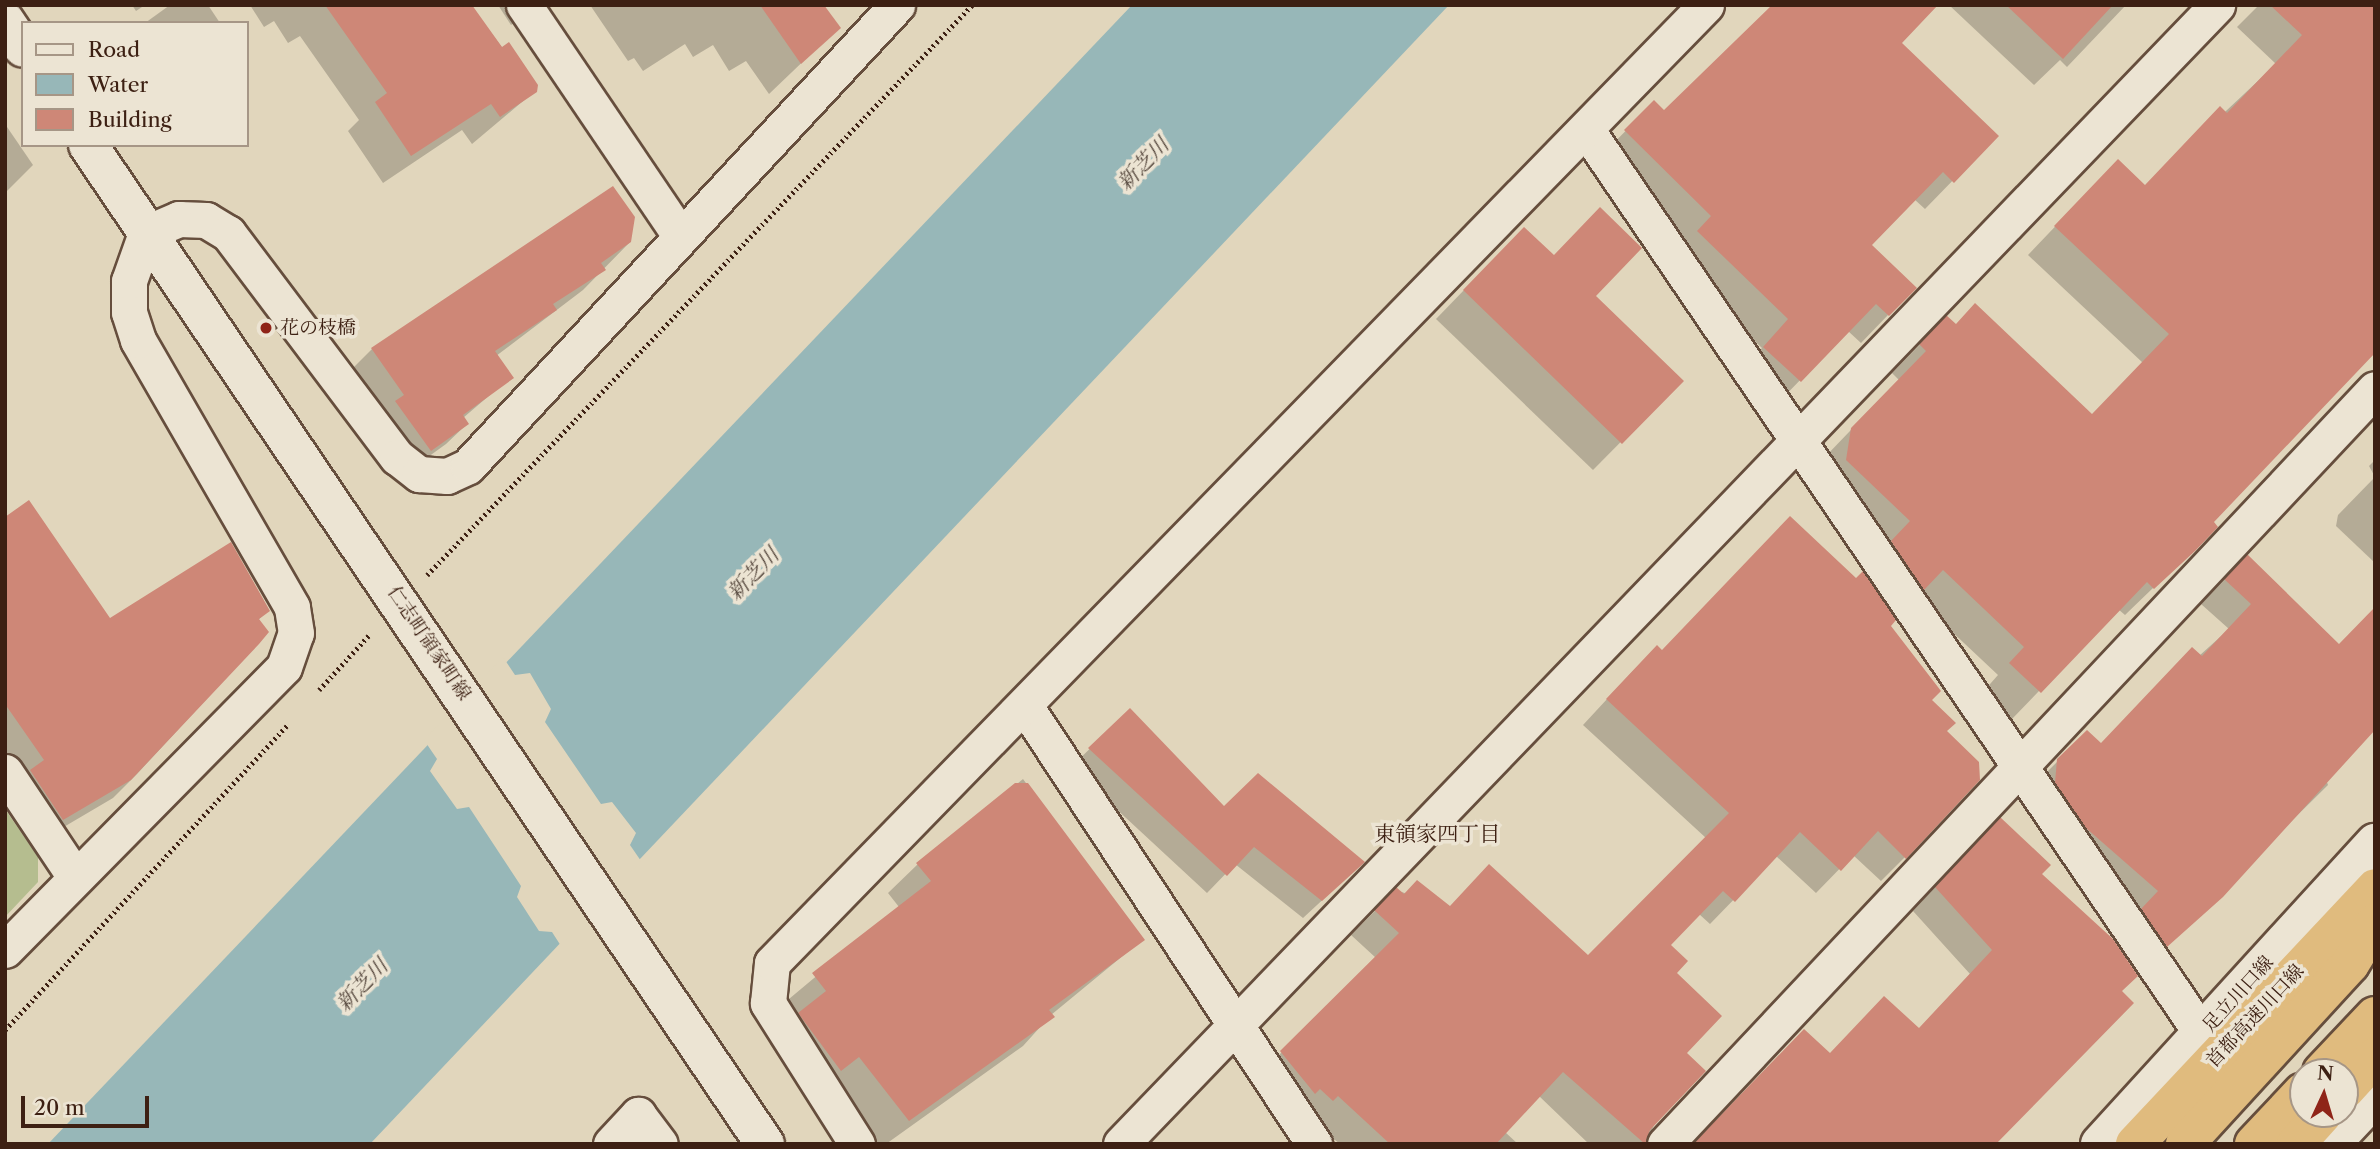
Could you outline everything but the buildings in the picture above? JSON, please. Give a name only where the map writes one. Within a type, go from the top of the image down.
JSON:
[{"type":"highway","name":"首都高速川口線","points":[[2135,1144],[2375,888]]},
{"type":"highway","points":[[2185,1144],[2350,964],[2375,923]]},
{"type":"highway","points":[[2335,1058],[2375,1016]]},
{"type":"highway","points":[[2359,1075],[2375,1057]]},
{"type":"highway","points":[[2255,1143],[2289,1107]]},
{"type":"highway","points":[[2296,1144],[2310,1128]]},
{"type":"street","points":[[524,5],[680,235]]},
{"type":"street","points":[[5,950],[284,667],[296,634],[292,607],[138,340],[129,312],[129,281],[146,233],[178,219],[206,220],[228,233],[397,457],[419,474],[447,476],[468,466],[680,235],[897,5]]},
{"type":"street","points":[[858,1144],[768,1003],[772,963],[1588,132],[1706,5]]},
{"type":"street","points":[[1121,1144],[1797,437],[2217,5]]},
{"type":"street","points":[[5,21],[21,45]]},
{"type":"street","points":[[1588,132],[1797,437],[2018,768],[2202,1034]]},
{"type":"street","name":"仁志町領家町線","points":[[89,147],[415,620],[765,1144]]},
{"type":"street","points":[[1665,1144],[2375,389]]},
{"type":"street","points":[[1024,706],[1314,1144]]},
{"type":"street","points":[[5,772],[75,877]]},
{"type":"street","name":"足立川口線","points":[[2100,1144],[2375,844]]},
{"type":"street","points":[[2331,1144],[2375,1097]]},
{"type":"street","points":[[611,1144],[638,1115],[660,1144]]},
{"type":"path","points":[[432,570],[972,5]]},
{"type":"path","points":[[309,701],[370,634]]},
{"type":"path","points":[[5,1030],[290,721]]},
{"type":"green space","points":[[5,809],[38,857],[38,882],[5,917]]},
{"type":"water","name":"新芝川","points":[[1132,5],[1449,5],[370,1144],[48,1144]]},
{"type":"pier","points":[[503,657],[515,675],[530,673],[551,709],[545,722],[601,804],[612,802],[636,833],[630,845],[641,861],[561,946],[552,932],[539,931],[517,897],[521,886],[469,807],[457,809],[430,771],[437,759],[424,740]]},
{"type":"place","name":"花の枝橋","points":[[266,328]]},
{"type":"district","name":"東領家四丁目","points":[[1437,834]]}]
